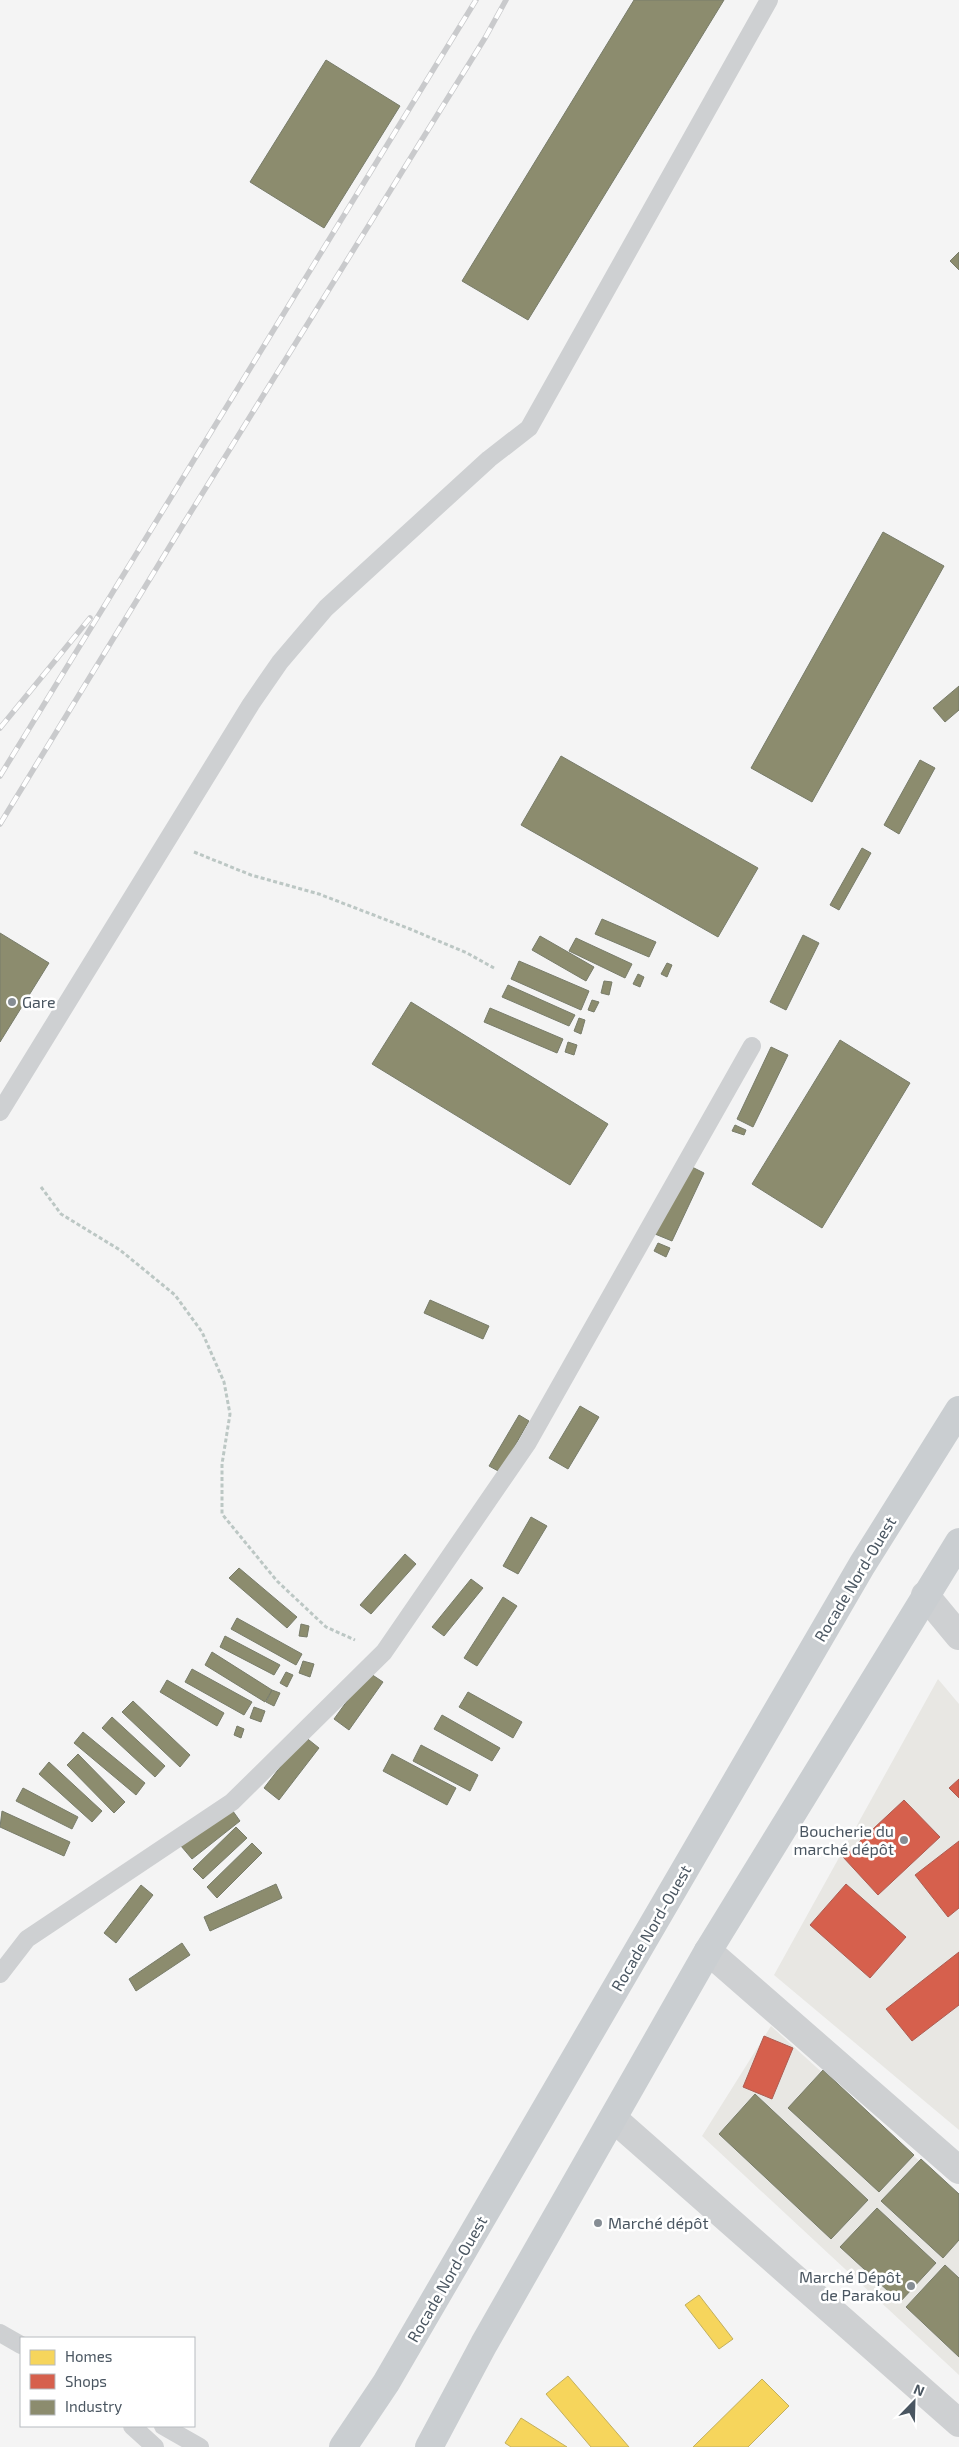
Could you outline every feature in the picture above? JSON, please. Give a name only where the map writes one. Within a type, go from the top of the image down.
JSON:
[{"type":"main road","name":"Rocade Nord-Ouest","points":[[343,2447],[386,2383],[862,1565],[959,1410]]},
{"type":"main road","points":[[429,2447],[484,2344],[614,2119],[708,1951],[959,1542]]},
{"type":"street","points":[[925,1595],[959,1636]]},
{"type":"street","points":[[708,1951],[959,2170]]},
{"type":"street","points":[[614,2119],[959,2424]]},
{"type":"lane","points":[[0,1112],[270,676],[326,608],[489,459],[529,428],[769,0]]},
{"type":"lane","points":[[0,1974],[27,1939],[232,1802],[384,1652],[527,1444],[752,1046]]},
{"type":"lane","points":[[0,2333],[20,2344]]},
{"type":"lane","points":[[133,2427],[155,2447]]},
{"type":"lane","points":[[165,2427],[200,2447]]},
{"type":"path","points":[[168,838],[197,853],[251,874],[319,894],[410,929],[467,953],[494,968]]},
{"type":"path","points":[[40,1187],[61,1214],[120,1250],[169,1289],[202,1332],[224,1382],[230,1414],[222,1464],[222,1514],[277,1581],[326,1627],[384,1652]]},
{"type":"shaded area","name":"Boucherie du marché dépôt","points":[[938,1679],[959,1704],[959,2130],[774,1975]]},
{"type":"shaded area","name":"Marché Dépôt de Parakou","points":[[771,2026],[959,2197],[959,2375],[702,2136]]},
{"type":"building: Homes","points":[[699,2295],[733,2339],[719,2349],[685,2305]]},
{"type":"building: Homes","points":[[568,2376],[629,2447],[591,2447],[546,2394]]},
{"type":"building: Homes","points":[[762,2379],[789,2406],[748,2447],[693,2447]]},
{"type":"building: Homes","points":[[521,2418],[567,2447],[511,2447],[505,2443]]},
{"type":"building: Shops","points":[[959,1779],[959,1798],[949,1788]]},
{"type":"building: Shops","points":[[904,1800],[940,1837],[878,1895],[843,1857]]},
{"type":"building: Shops","points":[[959,1841],[959,1908],[948,1917],[915,1875]]},
{"type":"building: Shops","points":[[846,1884],[906,1937],[870,1978],[810,1925]]},
{"type":"building: Shops","points":[[959,1952],[959,2005],[912,2041],[886,2009]]},
{"type":"building: Shops","points":[[764,2036],[793,2048],[772,2099],[743,2087]]},
{"type":"building: Industry","points":[[634,0],[724,0],[528,320],[462,281]]},
{"type":"building: Industry","points":[[326,60],[400,106],[324,228],[250,182]]},
{"type":"building: Industry","points":[[959,252],[959,270],[950,261]]},
{"type":"building: Industry","points":[[883,532],[944,566],[812,802],[751,768]]},
{"type":"building: Industry","points":[[959,686],[959,710],[945,722],[933,708]]},
{"type":"building: Industry","points":[[561,756],[758,868],[718,937],[521,825]]},
{"type":"building: Industry","points":[[920,760],[935,768],[899,834],[884,825]]},
{"type":"building: Industry","points":[[862,848],[871,853],[839,910],[830,905]]},
{"type":"building: Industry","points":[[602,919],[656,942],[649,957],[595,934]]},
{"type":"building: Industry","name":"Gare","points":[[0,933],[49,963],[0,1042]]},
{"type":"building: Industry","points":[[803,935],[819,943],[786,1010],[770,1002]]},
{"type":"building: Industry","points":[[540,936],[594,967],[586,981],[532,950]]},
{"type":"building: Industry","points":[[576,938],[632,964],[625,978],[569,951]]},
{"type":"building: Industry","points":[[519,961],[589,991],[581,1010],[511,979]]},
{"type":"building: Industry","points":[[667,963],[672,965],[667,977],[661,974]]},
{"type":"building: Industry","points":[[638,974],[644,977],[640,987],[633,984]]},
{"type":"building: Industry","points":[[604,981],[612,982],[609,995],[601,993]]},
{"type":"building: Industry","points":[[508,985],[575,1015],[569,1026],[502,997]]},
{"type":"building: Industry","points":[[592,1000],[599,1002],[594,1012],[588,1010]]},
{"type":"building: Industry","points":[[411,1002],[608,1124],[570,1185],[372,1064]]},
{"type":"building: Industry","points":[[490,1008],[563,1039],[557,1053],[484,1022]]},
{"type":"building: Industry","points":[[579,1018],[585,1020],[581,1034],[574,1031]]},
{"type":"building: Industry","points":[[840,1040],[910,1083],[822,1228],[752,1184]]},
{"type":"building: Industry","points":[[568,1042],[577,1045],[574,1055],[565,1052]]},
{"type":"building: Industry","points":[[771,1047],[788,1055],[753,1127],[737,1119]]},
{"type":"building: Industry","points":[[735,1125],[746,1130],[744,1135],[732,1131]]},
{"type":"building: Industry","points":[[688,1165],[704,1173],[672,1241],[655,1234]]},
{"type":"building: Industry","points":[[658,1243],[670,1248],[666,1257],[654,1251]]},
{"type":"building: Industry","points":[[430,1300],[489,1326],[483,1339],[424,1313]]},
{"type":"building: Industry","points":[[580,1406],[599,1417],[568,1469],[549,1458]]},
{"type":"building: Industry","points":[[519,1415],[529,1421],[500,1472],[489,1466]]},
{"type":"building: Industry","points":[[531,1517],[547,1526],[518,1574],[503,1566]]},
{"type":"building: Industry","points":[[405,1554],[416,1564],[371,1614],[360,1605]]},
{"type":"building: Industry","points":[[239,1568],[297,1617],[287,1628],[229,1578]]},
{"type":"building: Industry","points":[[471,1579],[483,1588],[444,1636],[432,1627]]},
{"type":"building: Industry","points":[[503,1597],[517,1606],[477,1666],[464,1658]]},
{"type":"building: Industry","points":[[237,1618],[302,1654],[296,1665],[231,1629]]},
{"type":"building: Industry","points":[[301,1624],[309,1626],[307,1637],[299,1636]]},
{"type":"building: Industry","points":[[225,1636],[280,1665],[274,1675],[220,1647]]},
{"type":"building: Industry","points":[[212,1652],[272,1690],[265,1702],[205,1665]]},
{"type":"building: Industry","points":[[303,1661],[314,1664],[310,1677],[299,1673]]},
{"type":"building: Industry","points":[[192,1669],[252,1702],[244,1715],[185,1682]]},
{"type":"building: Industry","points":[[286,1672],[293,1675],[287,1687],[280,1683]]},
{"type":"building: Industry","points":[[368,1672],[383,1682],[349,1730],[334,1719]]},
{"type":"building: Industry","points":[[167,1680],[224,1713],[217,1726],[160,1692]]},
{"type":"building: Industry","points":[[272,1690],[280,1693],[274,1706],[266,1702]]},
{"type":"building: Industry","points":[[468,1692],[522,1722],[513,1738],[459,1707]]},
{"type":"building: Industry","points":[[133,1701],[190,1755],[180,1767],[122,1712]]},
{"type":"building: Industry","points":[[254,1707],[265,1711],[261,1722],[250,1718]]},
{"type":"building: Industry","points":[[442,1715],[500,1748],[492,1761],[434,1729]]},
{"type":"building: Industry","points":[[112,1717],[165,1766],[155,1777],[102,1728]]},
{"type":"building: Industry","points":[[237,1726],[244,1729],[241,1738],[234,1735]]},
{"type":"building: Industry","points":[[83,1732],[145,1783],[136,1795],[74,1743]]},
{"type":"building: Industry","points":[[304,1736],[319,1748],[279,1800],[264,1788]]},
{"type":"building: Industry","points":[[421,1745],[478,1775],[470,1791],[413,1761]]},
{"type":"building: Industry","points":[[78,1754],[125,1802],[114,1813],[67,1765]]},
{"type":"building: Industry","points":[[392,1754],[456,1788],[447,1805],[383,1771]]},
{"type":"building: Industry","points":[[49,1762],[102,1811],[92,1822],[39,1774]]},
{"type":"building: Industry","points":[[23,1788],[78,1817],[72,1829],[16,1801]]},
{"type":"building: Industry","points":[[230,1807],[240,1821],[192,1859],[181,1846]]},
{"type":"building: Industry","points":[[2,1811],[70,1842],[64,1856],[0,1827]]},
{"type":"building: Industry","points":[[236,1827],[247,1838],[203,1879],[193,1869]]},
{"type":"building: Industry","points":[[252,1843],[262,1853],[217,1898],[207,1887]]},
{"type":"building: Industry","points":[[276,1884],[282,1898],[210,1931],[204,1917]]},
{"type":"building: Industry","points":[[141,1885],[153,1895],[116,1943],[104,1933]]},
{"type":"building: Industry","points":[[182,1943],[190,1955],[136,1991],[129,1979]]},
{"type":"building: Industry","points":[[823,2070],[914,2155],[879,2192],[788,2108]]},
{"type":"building: Industry","points":[[755,2094],[868,2200],[831,2239],[719,2134]]},
{"type":"building: Industry","points":[[921,2159],[959,2194],[959,2240],[943,2258],[881,2201]]},
{"type":"building: Industry","points":[[877,2208],[936,2263],[900,2302],[840,2247]]},
{"type":"building: Industry","points":[[945,2265],[959,2278],[959,2357],[906,2307]]},
{"type":"railway","points":[[0,776],[476,0]]},
{"type":"railway","points":[[0,824],[485,38],[506,0]]},
{"type":"railway","points":[[0,728],[90,618]]},
{"type":"place","name":"Gare","points":[[12,1002]]},
{"type":"place","name":"Boucherie du marché dépôt","points":[[904,1840]]},
{"type":"place","name":"Marché dépôt","points":[[598,2223]]},
{"type":"place","name":"Marché Dépôt de Parakou","points":[[911,2286]]}]
